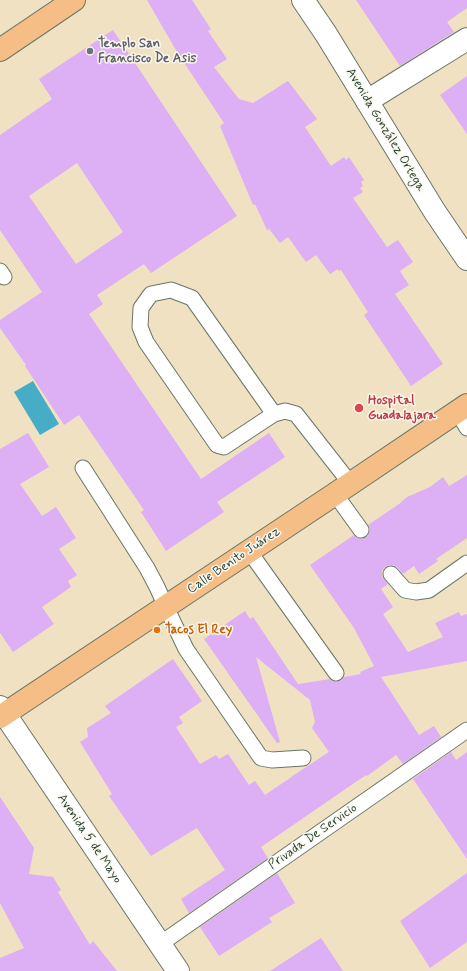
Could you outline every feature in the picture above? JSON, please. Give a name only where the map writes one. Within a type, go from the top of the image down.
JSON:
[{"type":"main road","points":[[0,50],[74,0]]},
{"type":"main road","name":"Calle Benito Juárez","points":[[2,713],[166,607],[342,488],[464,415]]},
{"type":"street","name":"Avenida González Ortega","points":[[304,0],[435,212],[467,259]]},
{"type":"street","points":[[367,101],[467,39]]},
{"type":"street","name":"Avenida 5 de Mayo","points":[[2,713],[178,971]]},
{"type":"lane","points":[[274,414],[192,298],[171,290],[151,294],[141,308],[140,327],[146,342],[216,446],[224,447],[274,414],[285,411],[296,414],[342,488],[361,530]]},
{"type":"lane","points":[[83,468],[148,568],[186,650],[261,758],[272,760],[303,758]]},
{"type":"lane","points":[[249,551],[336,673]]},
{"type":"lane","points":[[391,574],[405,590],[416,592],[429,590],[467,563]]},
{"type":"lane","name":"Privada De Servicio","points":[[160,944],[467,730]]},
{"type":"water","points":[[33,381],[59,424],[40,435],[14,392]]},
{"type":"building","points":[[147,0],[192,0],[211,29],[208,31],[227,59],[214,67],[239,99],[253,103],[288,81],[317,119],[305,127],[331,166],[344,157],[346,160],[349,157],[364,180],[361,182],[363,186],[360,188],[363,192],[353,198],[387,247],[398,240],[413,262],[400,271],[409,285],[395,294],[443,364],[411,386],[364,315],[368,312],[341,270],[339,271],[338,269],[330,274],[316,255],[306,262],[288,237],[280,243],[269,229],[267,230],[255,204],[253,205],[220,126],[224,123],[177,52]]},
{"type":"building","points":[[356,0],[467,0],[467,8],[447,22],[454,32],[400,66]]},
{"type":"building","points":[[113,30],[237,216],[151,273],[144,264],[97,295],[103,304],[89,314],[201,479],[269,433],[285,457],[217,502],[224,512],[166,551],[141,512],[144,510],[79,415],[64,425],[25,366],[26,365],[0,328],[0,320],[42,292],[0,230],[0,135],[52,99],[39,79]],"holes":[[[77,163],[123,232],[76,264],[29,196]]]},
{"type":"building","points":[[467,76],[467,134],[440,95]]},
{"type":"building","points":[[28,433],[49,467],[20,484],[42,516],[56,507],[76,538],[59,549],[77,575],[68,581],[71,587],[42,607],[54,624],[13,652],[0,633],[0,449]]},
{"type":"building","points":[[467,475],[467,538],[436,559],[438,561],[419,574],[414,566],[403,574],[394,565],[385,567],[382,571],[382,576],[388,584],[381,589],[393,607],[383,614],[408,652],[443,637],[435,623],[459,612],[461,616],[467,614],[467,661],[381,677],[419,735],[434,726],[441,737],[403,764],[396,755],[261,847],[268,858],[189,913],[181,899],[225,870],[197,828],[151,856],[109,796],[112,794],[80,742],[88,737],[87,728],[111,713],[105,706],[173,659],[202,701],[179,717],[183,723],[176,727],[200,764],[216,755],[219,759],[228,754],[249,785],[255,781],[265,795],[290,779],[329,752],[312,728],[315,722],[310,700],[256,657],[280,742],[277,743],[204,639],[245,611],[250,619],[253,617],[298,684],[330,679],[337,682],[342,680],[344,677],[361,674],[360,672],[374,666],[354,628],[310,565],[354,535],[362,539],[366,537],[370,529],[368,525],[407,497],[430,487],[443,477],[449,486]]},
{"type":"building","points":[[451,752],[456,760],[467,752],[467,859],[413,779]]},
{"type":"building","points":[[0,797],[34,848],[29,874],[53,877],[61,890],[58,892],[90,945],[93,941],[117,971],[0,971],[0,958],[24,948],[0,903]]},
{"type":"building","points":[[277,873],[295,903],[269,918],[272,922],[219,956],[200,927]]},
{"type":"building","points":[[467,873],[467,942],[430,968],[400,921]]},
{"type":"building","points":[[321,938],[343,971],[270,971],[310,945]]},
{"type":"place","name":"Templo San Francisco De Asis","points":[[90,51]]},
{"type":"place","name":"Hospital Guadalajara","points":[[359,408]]},
{"type":"place","name":"Tacos El Rey","points":[[157,630]]}]
